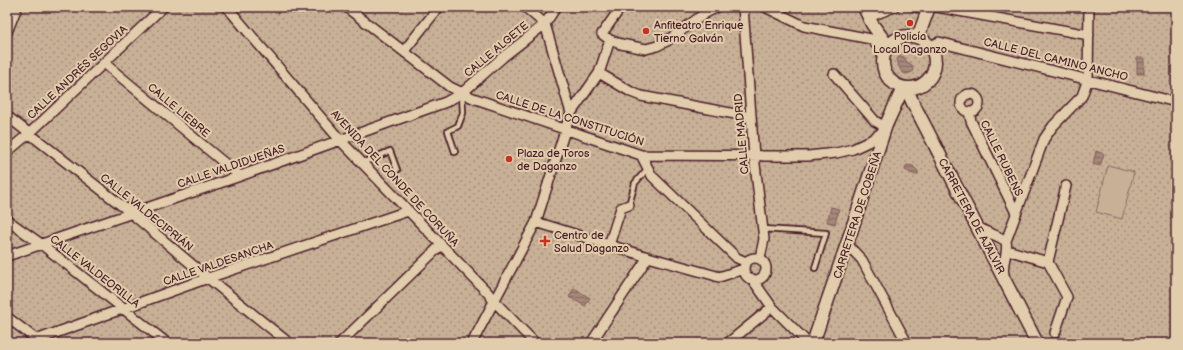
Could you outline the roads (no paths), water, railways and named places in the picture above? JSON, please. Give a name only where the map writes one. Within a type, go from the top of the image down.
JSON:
[{"type":"street","points":[[7,32],[17,7]]},
{"type":"street","name":"CALLE ANDRÉS SEGOVIA","points":[[7,152],[29,134],[163,7]]},
{"type":"street","name":"AVENIDA DEL CONDE DE CORUÑA","points":[[227,7],[340,140],[535,343]]},
{"type":"street","name":"CALLE DE LA CONSTITUCIÓN","points":[[346,7],[450,87],[473,98],[641,155],[808,156],[836,153],[853,149],[868,142],[884,129]]},
{"type":"street","points":[[404,51],[439,7]]},
{"type":"street","points":[[525,7],[545,24],[571,113]]},
{"type":"street","name":"CALLE ALGETE","points":[[462,93],[503,57],[545,24],[556,7]]},
{"type":"street","points":[[621,7],[602,34],[610,40],[646,49],[667,41],[704,14],[717,7]]},
{"type":"street","name":"CALLE MADRID","points":[[743,7],[754,156],[764,239],[760,258]]},
{"type":"street","points":[[765,7],[804,26],[871,39],[886,49]]},
{"type":"street","points":[[886,49],[866,12],[894,7]]},
{"type":"street","points":[[915,7],[931,8],[1089,35]]},
{"type":"street","points":[[1004,277],[1002,266],[1016,213],[1044,139],[1053,126],[1082,96],[1088,79],[1089,7]]},
{"type":"street","points":[[918,37],[931,8]]},
{"type":"street","points":[[902,37],[918,37],[930,46],[934,54],[936,62],[932,75],[924,84],[916,88],[905,88],[894,84],[888,78],[882,62],[886,49],[894,40],[902,37]]},
{"type":"street","points":[[472,343],[536,222],[571,113],[599,73],[610,40]]},
{"type":"street","name":"CALLE DEL CAMINO ANCHO","points":[[930,46],[938,42],[1176,102]]},
{"type":"street","name":"CALLE LIEBRE","points":[[104,63],[240,176]]},
{"type":"street","points":[[599,73],[631,92],[641,96],[751,117]]},
{"type":"street","points":[[834,74],[875,121],[884,129]]},
{"type":"street","name":"CARRETERA DE AJALVIR","points":[[905,88],[1037,343]]},
{"type":"street","name":"CARRETERA DE COBEÑA","points":[[813,343],[848,244],[884,129],[891,112],[905,88]]},
{"type":"street","name":"CALLE VALDIDUEÑAS","points":[[7,256],[240,176],[446,102],[462,93]]},
{"type":"street","points":[[891,112],[900,108],[916,109]]},
{"type":"street","name":"CALLE RUBENS","points":[[969,112],[971,122],[1016,213]]},
{"type":"street","name":"CALLE VALDECIPRIÁN","points":[[7,116],[131,213],[208,278],[289,343]]},
{"type":"street","points":[[641,155],[652,176],[745,266],[746,275],[752,279],[770,303],[808,343]]},
{"type":"street","points":[[1048,262],[1066,186]]},
{"type":"street","points":[[609,245],[621,208],[629,205]]},
{"type":"street","name":"CALLE VALDESANCHA","points":[[39,341],[123,308],[208,278],[408,211]]},
{"type":"street","name":"CALLE VALDEORILLA","points":[[7,220],[41,244],[167,343]]},
{"type":"street","points":[[536,222],[648,257],[719,277],[745,266],[752,258],[760,258],[766,267],[764,275],[770,303]]},
{"type":"street","points":[[977,226],[989,234],[999,236],[1007,246],[1048,262],[1067,297],[1055,333]]},
{"type":"street","points":[[848,244],[862,260],[907,343]]},
{"type":"street","points":[[340,343],[441,245]]},
{"type":"street","points":[[591,343],[648,257]]},
{"type":"street","points":[[752,279],[758,280],[764,275]]},
{"type":"street","points":[[728,343],[770,303]]},
{"type":"street","points":[[7,317],[39,341]]},
{"type":"lane","points":[[456,152],[448,131],[458,126],[463,113],[462,93]]},
{"type":"lane","points":[[362,163],[390,151],[397,170]]},
{"type":"lane","points":[[629,205],[635,183],[648,168]]},
{"type":"lane","points":[[763,229],[826,233],[815,268]]},
{"type":"place","name":"Policía Local Daganzo","points":[[910,23]]},
{"type":"place","name":"Anfiteatro Enrique Tierno Galván","points":[[646,31]]},
{"type":"place","name":"Plaza de Toros de Daganzo","points":[[509,159]]},
{"type":"place","name":"Centro de Salud Daganzo","points":[[545,241]]}]
